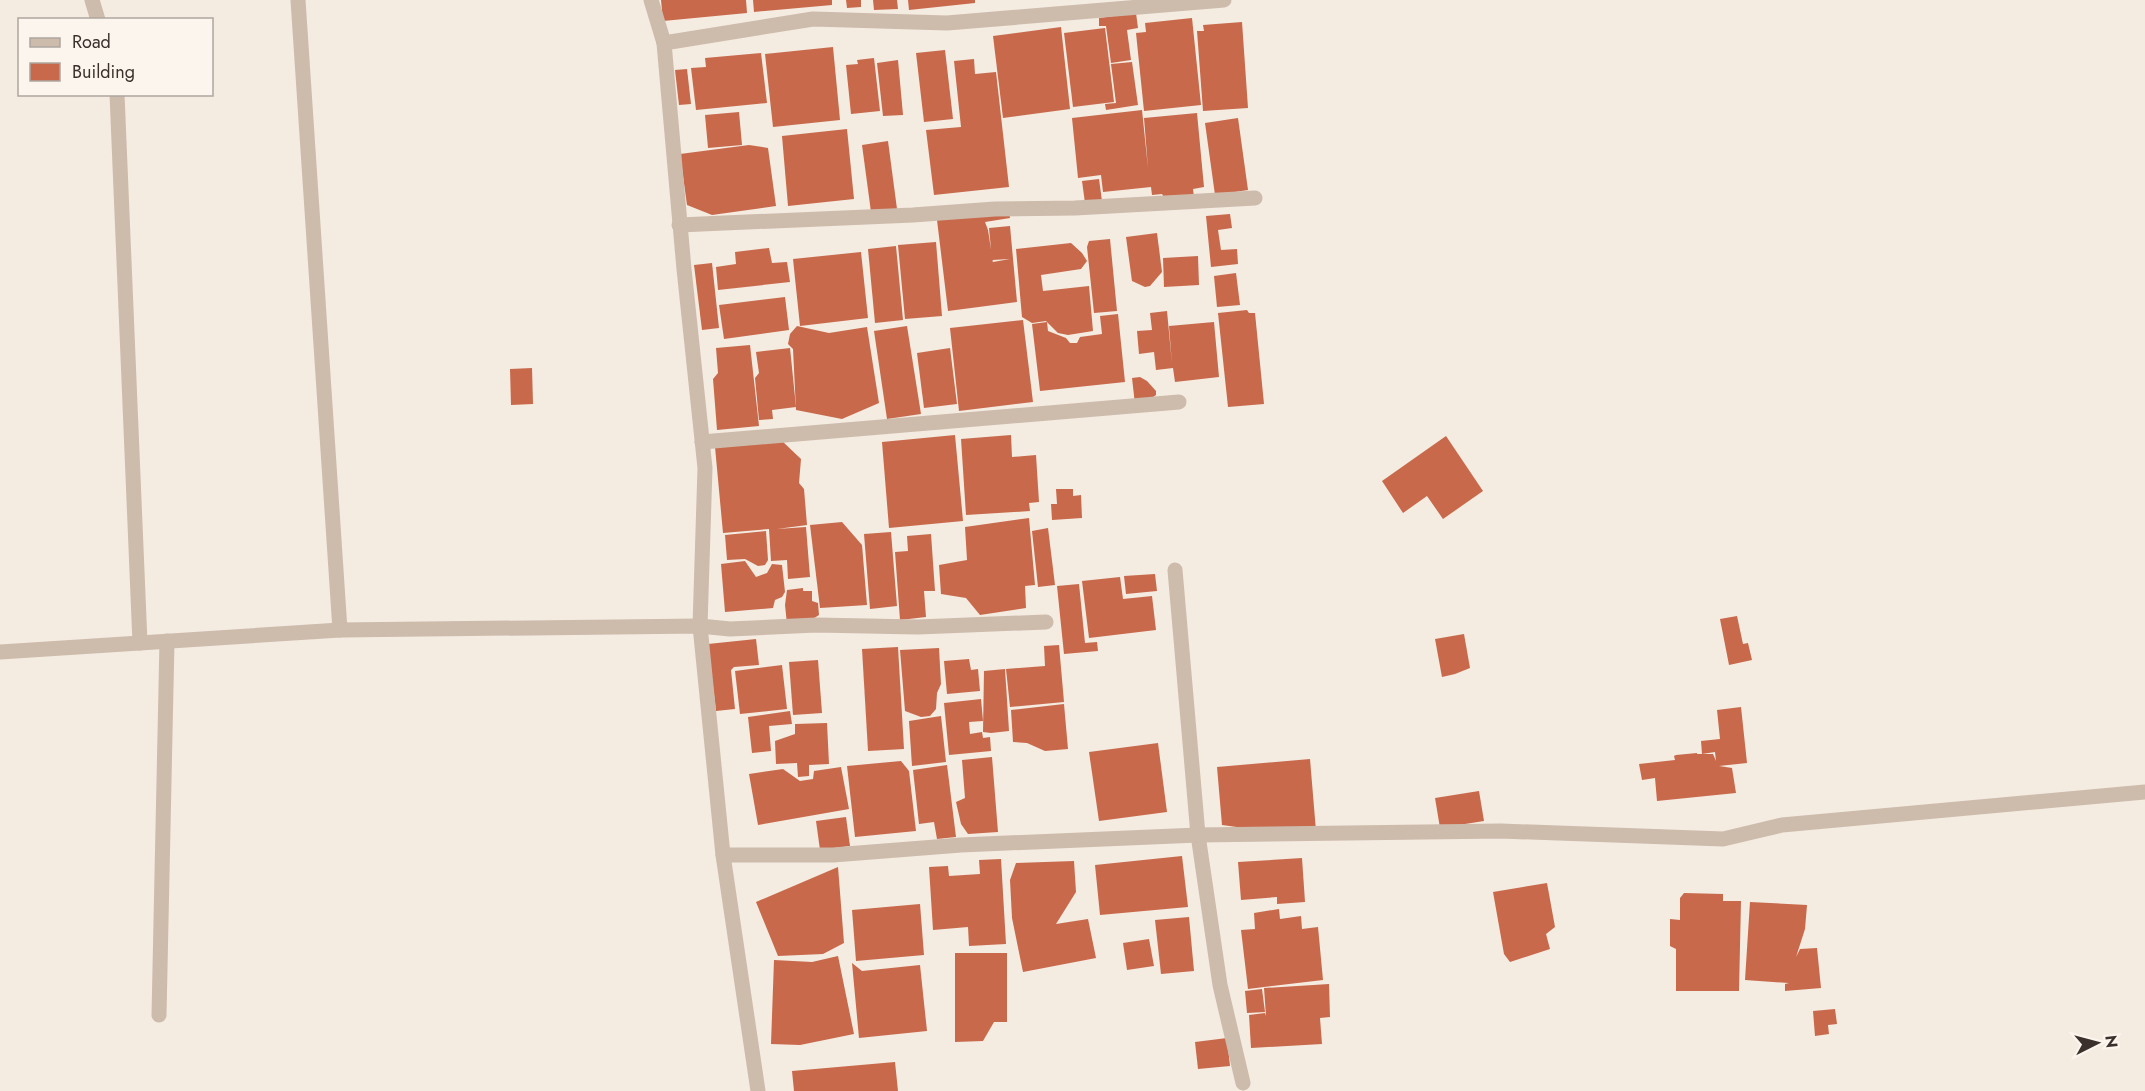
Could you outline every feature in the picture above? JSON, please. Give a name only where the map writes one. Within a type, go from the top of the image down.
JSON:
[{"type":"street","points":[[92,0],[97,18]]},
{"type":"street","points":[[298,0],[340,630]]},
{"type":"street","points":[[651,0],[664,43],[705,468],[700,626],[723,855],[758,1091]]},
{"type":"street","points":[[664,43],[813,19],[947,23],[1224,0]]},
{"type":"street","points":[[117,96],[140,643]]},
{"type":"street","points":[[680,225],[1255,198]]},
{"type":"street","points":[[702,442],[1179,402]]},
{"type":"street","points":[[1175,570],[1198,835],[1220,985],[1243,1083]]},
{"type":"street","points":[[0,652],[340,630],[700,626],[730,629],[816,625],[918,627],[1046,622]]},
{"type":"street","points":[[159,1015],[167,641]]},
{"type":"street","points":[[723,855],[833,855],[961,845],[1198,835],[1502,831],[1723,839],[1782,825],[2145,792]]},
{"type":"building","points":[[661,0],[746,0],[747,13],[663,21]]},
{"type":"building","points":[[753,0],[832,0],[832,5],[754,12]]},
{"type":"building","points":[[846,0],[861,0],[861,7],[847,8]]},
{"type":"building","points":[[873,0],[897,0],[898,9],[874,10]]},
{"type":"building","points":[[908,0],[975,0],[975,3],[909,10]]},
{"type":"building","points":[[1136,13],[1138,28],[1127,30],[1131,60],[1111,63],[1106,26],[1099,26],[1099,18]]},
{"type":"building","points":[[1192,18],[1201,105],[1144,111],[1136,33],[1146,32],[1145,23]]},
{"type":"building","points":[[1242,22],[1248,108],[1203,111],[1197,31],[1204,31],[1203,25]]},
{"type":"building","points":[[1061,27],[1070,109],[1003,118],[993,36]]},
{"type":"building","points":[[1105,28],[1114,102],[1073,107],[1064,33]]},
{"type":"building","points":[[833,47],[840,120],[773,127],[765,54]]},
{"type":"building","points":[[945,50],[953,119],[924,122],[916,53]]},
{"type":"building","points":[[761,53],[767,103],[696,110],[691,68],[706,67],[705,58]]},
{"type":"building","points":[[874,58],[880,111],[851,114],[846,65],[858,64],[857,60]]},
{"type":"building","points":[[974,59],[975,74],[996,72],[1009,187],[934,195],[926,130],[961,127],[954,61]]},
{"type":"building","points":[[898,60],[903,115],[883,116],[877,63]]},
{"type":"building","points":[[1132,62],[1138,105],[1106,110],[1105,104],[1116,103],[1111,64]]},
{"type":"building","points":[[687,69],[691,104],[679,105],[675,70]]},
{"type":"building","points":[[1142,110],[1148,168],[1144,118],[1197,113],[1204,187],[1193,189],[1194,197],[1165,199],[1162,194],[1152,195],[1151,187],[1103,192],[1101,175],[1078,178],[1072,118]]},
{"type":"building","points":[[739,112],[742,145],[708,148],[705,115]]},
{"type":"building","points":[[1238,118],[1248,190],[1215,195],[1205,123]]},
{"type":"building","points":[[847,129],[854,199],[788,206],[782,136]]},
{"type":"building","points":[[888,141],[897,209],[871,212],[862,145]]},
{"type":"building","points":[[749,145],[768,148],[776,206],[712,215],[687,205],[680,154]]},
{"type":"building","points":[[1099,179],[1102,201],[1085,203],[1082,181]]},
{"type":"building","points":[[1009,211],[1010,218],[985,222],[991,251],[989,228],[1010,226],[1017,302],[948,311],[937,220]]},
{"type":"building","points":[[1230,214],[1232,228],[1218,230],[1221,250],[1237,249],[1238,264],[1211,267],[1206,216]]},
{"type":"building","points":[[1157,233],[1162,272],[1150,286],[1145,287],[1132,281],[1126,237]]},
{"type":"building","points":[[1110,239],[1117,311],[1094,313],[1087,247],[1089,241]]},
{"type":"building","points":[[936,242],[942,316],[905,319],[898,245]]},
{"type":"building","points":[[1071,243],[1087,261],[1081,269],[1041,275],[1043,291],[1089,286],[1093,331],[1068,335],[1058,333],[1046,321],[1032,323],[1022,317],[1016,249]]},
{"type":"building","points":[[896,246],[903,320],[875,323],[868,249]]},
{"type":"building","points":[[769,248],[772,263],[787,262],[790,282],[718,290],[716,267],[736,264],[735,252]]},
{"type":"building","points":[[861,252],[868,318],[800,326],[793,259]]},
{"type":"building","points":[[1198,256],[1199,285],[1164,287],[1163,258]]},
{"type":"building","points":[[712,263],[719,328],[702,330],[694,265]]},
{"type":"building","points":[[1236,273],[1240,305],[1217,307],[1214,276]]},
{"type":"building","points":[[785,297],[789,330],[724,339],[719,305]]},
{"type":"building","points":[[1247,310],[1249,313],[1255,313],[1264,404],[1228,407],[1218,313]]},
{"type":"building","points":[[1167,311],[1172,364],[1169,326],[1214,322],[1219,377],[1175,382],[1173,368],[1156,370],[1154,352],[1139,354],[1137,331],[1152,330],[1150,313]]},
{"type":"building","points":[[1118,314],[1125,382],[1040,391],[1032,324],[1047,322],[1048,331],[1066,338],[1070,343],[1077,343],[1080,337],[1102,334],[1100,316]]},
{"type":"building","points":[[1023,320],[1033,402],[959,411],[950,328]]},
{"type":"building","points":[[797,326],[829,333],[867,327],[879,403],[842,419],[796,410],[793,349],[788,344],[790,334]]},
{"type":"building","points":[[907,326],[921,414],[887,419],[874,331]]},
{"type":"building","points":[[750,345],[759,426],[717,430],[713,379],[718,373],[716,348]]},
{"type":"building","points":[[790,348],[796,407],[772,410],[773,419],[759,420],[755,378],[759,373],[756,352]]},
{"type":"building","points":[[950,348],[957,404],[924,408],[917,353]]},
{"type":"building","points":[[532,368],[533,404],[511,405],[510,369]]},
{"type":"building","points":[[1140,377],[1156,391],[1156,395],[1145,403],[1135,404],[1132,378]]},
{"type":"building","points":[[955,435],[963,521],[889,528],[882,442]]},
{"type":"building","points":[[1011,435],[1012,457],[1036,455],[1039,502],[1029,503],[1030,511],[966,515],[961,439]]},
{"type":"building","points":[[1446,436],[1483,491],[1443,519],[1427,496],[1403,513],[1382,481]]},
{"type":"building","points":[[782,441],[801,459],[799,483],[804,489],[807,525],[777,529],[806,527],[810,577],[788,579],[787,560],[771,561],[769,529],[723,533],[715,447]]},
{"type":"building","points":[[1056,489],[1073,489],[1073,496],[1081,495],[1082,518],[1052,520],[1051,504],[1057,504]]},
{"type":"building","points":[[1029,518],[1035,585],[1025,586],[1026,608],[980,615],[966,598],[941,594],[939,565],[967,560],[965,527]]},
{"type":"building","points":[[842,522],[862,545],[867,605],[820,608],[810,525]]},
{"type":"building","points":[[1048,528],[1055,585],[1038,587],[1032,531]]},
{"type":"building","points":[[766,531],[768,560],[765,565],[758,566],[745,559],[727,560],[725,535]]},
{"type":"building","points":[[891,532],[897,606],[870,609],[864,534]]},
{"type":"building","points":[[931,534],[935,591],[924,591],[926,617],[900,620],[895,552],[908,551],[907,536]]},
{"type":"building","points":[[745,561],[756,577],[767,573],[772,564],[782,565],[785,592],[782,597],[775,600],[773,608],[725,612],[721,564]]},
{"type":"building","points":[[1155,574],[1157,591],[1126,594],[1124,576]]},
{"type":"building","points":[[1120,577],[1123,599],[1152,596],[1156,630],[1089,638],[1082,581]]},
{"type":"building","points":[[1079,584],[1085,643],[1097,642],[1098,651],[1064,654],[1057,586]]},
{"type":"building","points":[[803,588],[803,591],[812,591],[812,601],[818,603],[819,615],[808,622],[787,624],[785,605],[787,590]]},
{"type":"building","points":[[1737,616],[1743,644],[1748,643],[1752,660],[1729,665],[1720,619]]},
{"type":"building","points":[[1464,634],[1470,668],[1442,677],[1435,639]]},
{"type":"building","points":[[756,639],[759,665],[734,667],[731,670],[735,709],[716,711],[708,644]]},
{"type":"building","points":[[1059,645],[1064,702],[1010,707],[1006,669],[1045,666],[1044,646]]},
{"type":"building","points":[[898,647],[904,749],[868,751],[862,649]]},
{"type":"building","points":[[939,648],[941,684],[937,693],[936,709],[930,716],[921,717],[905,711],[900,650]]},
{"type":"building","points":[[969,659],[971,670],[978,669],[980,691],[947,694],[944,661]]},
{"type":"building","points":[[818,660],[822,713],[793,715],[789,662]]},
{"type":"building","points":[[782,665],[787,709],[740,714],[735,671]]},
{"type":"building","points":[[1005,669],[1009,731],[983,732],[984,671]]},
{"type":"building","points":[[981,699],[983,721],[969,722],[970,734],[982,732],[983,738],[990,737],[991,751],[949,755],[944,703]]},
{"type":"building","points":[[1064,704],[1068,749],[1045,751],[1027,743],[1013,742],[1011,710]]},
{"type":"building","points":[[1741,707],[1747,763],[1719,766],[1732,768],[1736,793],[1657,801],[1655,778],[1642,780],[1639,764],[1675,760],[1676,755],[1702,754],[1701,741],[1720,739],[1717,710]]},
{"type":"building","points":[[790,711],[792,724],[769,726],[771,751],[752,753],[748,717]]},
{"type":"building","points":[[941,716],[946,762],[912,766],[909,721]]},
{"type":"building","points":[[827,723],[829,764],[809,765],[809,776],[798,777],[797,763],[776,764],[775,741],[795,734],[795,724]]},
{"type":"building","points":[[1158,743],[1167,812],[1099,821],[1089,752]]},
{"type":"building","points":[[992,757],[998,832],[968,834],[961,824],[956,802],[965,798],[962,760]]},
{"type":"building","points":[[1310,759],[1316,831],[1282,833],[1222,825],[1217,767]]},
{"type":"building","points":[[901,761],[909,771],[916,831],[855,837],[847,766]]},
{"type":"building","points":[[947,765],[956,837],[937,839],[934,822],[919,824],[913,770]]},
{"type":"building","points":[[841,767],[849,809],[758,825],[749,774],[783,769],[800,781],[813,779],[814,771]]},
{"type":"building","points":[[1479,791],[1484,821],[1440,828],[1435,798]]},
{"type":"building","points":[[846,817],[850,846],[820,850],[816,821]]},
{"type":"building","points":[[1182,856],[1188,907],[1100,915],[1095,865]]},
{"type":"building","points":[[1302,858],[1305,902],[1277,904],[1277,897],[1241,900],[1238,862]]},
{"type":"building","points":[[1001,859],[1006,944],[969,946],[968,927],[933,930],[929,867],[948,866],[949,876],[980,874],[979,860]]},
{"type":"building","points":[[1074,861],[1076,892],[1056,924],[1088,919],[1096,958],[1023,972],[1012,918],[1010,880],[1016,863]]},
{"type":"building","points":[[838,867],[844,943],[823,954],[778,956],[756,902]]},
{"type":"building","points":[[1547,883],[1555,927],[1546,934],[1550,949],[1510,962],[1504,954],[1493,892]]},
{"type":"building","points":[[1684,893],[1723,894],[1723,901],[1741,901],[1739,991],[1676,991],[1676,949],[1670,946],[1670,919],[1680,920],[1680,898]]},
{"type":"building","points":[[1750,902],[1807,905],[1805,929],[1796,957],[1800,949],[1817,948],[1821,988],[1785,991],[1785,984],[1789,983],[1745,980]]},
{"type":"building","points":[[920,904],[924,955],[856,961],[852,910]]},
{"type":"building","points":[[1279,909],[1280,919],[1301,916],[1302,929],[1318,927],[1323,980],[1248,989],[1241,930],[1255,929],[1254,913]]},
{"type":"building","points":[[1189,917],[1194,971],[1161,974],[1155,920]]},
{"type":"building","points":[[1149,939],[1154,966],[1127,970],[1123,943]]},
{"type":"building","points":[[955,953],[1007,953],[1007,1022],[994,1022],[983,1041],[955,1042]]},
{"type":"building","points":[[838,956],[854,1034],[800,1045],[771,1044],[774,960],[812,962]]},
{"type":"building","points":[[852,963],[862,971],[920,965],[927,1031],[859,1038]]},
{"type":"building","points":[[1329,984],[1330,1017],[1320,1018],[1322,1044],[1251,1048],[1249,1015],[1265,1013],[1266,1016],[1264,988]]},
{"type":"building","points":[[1262,989],[1265,1012],[1247,1013],[1245,991]]},
{"type":"building","points":[[1835,1009],[1837,1024],[1828,1025],[1829,1034],[1815,1036],[1813,1011]]},
{"type":"building","points":[[1227,1038],[1230,1066],[1198,1069],[1195,1042]]},
{"type":"building","points":[[895,1062],[898,1091],[794,1091],[792,1071]]}]
